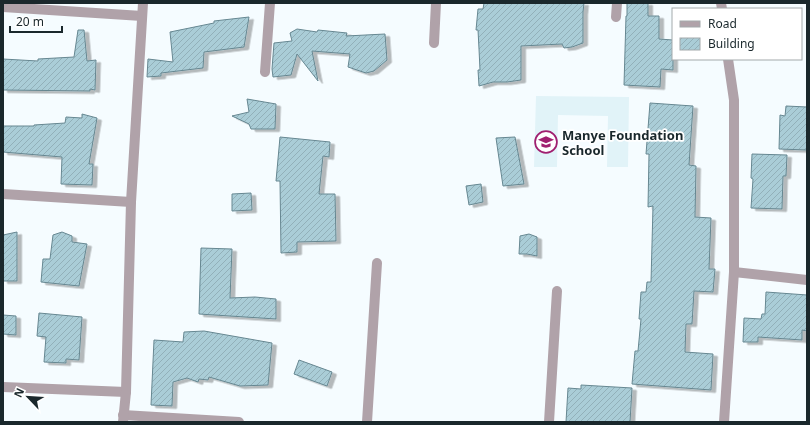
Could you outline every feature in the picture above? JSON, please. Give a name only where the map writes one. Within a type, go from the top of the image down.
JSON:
[{"type":"street","points":[[143,3],[131,202],[126,392],[123,419],[239,422]]},
{"type":"street","points":[[265,72],[270,3]]},
{"type":"street","points":[[434,43],[436,3]]},
{"type":"street","points":[[616,17],[617,3]]},
{"type":"street","points":[[3,7],[142,16]]},
{"type":"street","points":[[724,422],[734,272],[734,100],[728,60]]},
{"type":"street","points":[[3,194],[131,202]]},
{"type":"street","points":[[367,422],[377,263]]},
{"type":"street","points":[[734,272],[807,280]]},
{"type":"street","points":[[549,422],[557,292]]},
{"type":"street","points":[[3,387],[126,392]]},
{"type":"shaded area","name":"Manye Foundation School","points":[[536,96],[629,97],[628,167],[607,167],[608,116],[558,115],[557,167],[534,167]]},
{"type":"building","points":[[484,3],[584,3],[583,43],[564,48],[562,44],[521,46],[521,80],[493,82],[479,86],[478,70],[480,70],[478,30],[476,30],[478,9],[483,9]]},
{"type":"building","points":[[627,3],[648,3],[648,16],[659,16],[659,39],[672,40],[673,70],[661,69],[660,87],[624,85]]},
{"type":"building","points":[[249,17],[244,47],[204,52],[203,68],[161,73],[161,76],[147,77],[148,59],[173,62],[170,32],[214,23],[214,21]]},
{"type":"building","points":[[297,29],[317,32],[318,30],[347,33],[346,36],[385,34],[387,60],[374,71],[366,73],[348,67],[350,54],[312,51],[318,81],[297,54],[291,75],[273,77],[272,69],[274,43],[292,41],[290,33]]},
{"type":"building","points":[[78,30],[84,30],[87,61],[96,60],[95,90],[3,90],[3,59],[38,61],[38,59],[74,57]]},
{"type":"building","points":[[247,99],[276,104],[275,129],[251,129],[249,124],[232,116],[249,112]]},
{"type":"building","points":[[650,103],[693,106],[689,165],[696,166],[695,217],[711,218],[709,269],[715,269],[713,292],[694,291],[692,324],[686,324],[685,352],[713,354],[711,390],[632,384],[635,351],[638,351],[641,319],[639,319],[641,292],[646,292],[647,282],[651,282],[653,206],[648,207],[649,154],[646,154]]},
{"type":"building","points":[[786,106],[807,107],[807,150],[779,149],[780,115],[785,116]]},
{"type":"building","points":[[82,114],[97,118],[89,164],[93,164],[92,185],[61,184],[62,157],[3,152],[3,126],[34,126],[65,123],[66,117],[82,118]]},
{"type":"building","points":[[280,137],[330,142],[329,157],[323,156],[319,194],[335,194],[336,241],[297,242],[297,252],[281,253],[280,181],[276,181]]},
{"type":"building","points":[[515,137],[524,184],[503,186],[496,138]]},
{"type":"building","points":[[752,154],[787,155],[786,176],[783,176],[782,209],[751,208],[753,179],[751,178]]},
{"type":"building","points":[[481,184],[483,202],[469,205],[466,186]]},
{"type":"building","points":[[251,193],[252,210],[232,211],[232,194]]},
{"type":"building","points":[[17,232],[17,281],[3,281],[3,235]]},
{"type":"building","points":[[62,232],[72,236],[72,242],[87,244],[79,286],[41,282],[43,259],[50,259],[53,235]]},
{"type":"building","points":[[529,234],[537,237],[537,256],[519,254],[520,236]]},
{"type":"building","points":[[201,248],[232,249],[230,298],[255,297],[276,299],[276,319],[199,314]]},
{"type":"building","points":[[766,292],[807,295],[807,331],[802,330],[802,340],[758,337],[758,342],[743,342],[744,318],[761,319],[762,314],[765,314]]},
{"type":"building","points":[[39,313],[82,317],[79,360],[66,359],[66,363],[44,362],[46,337],[37,336]]},
{"type":"building","points":[[3,315],[16,316],[16,335],[3,334]]},
{"type":"building","points":[[204,331],[272,343],[268,385],[240,386],[209,377],[208,380],[199,379],[198,382],[187,378],[173,382],[172,406],[151,405],[154,340],[183,342],[184,332]]},
{"type":"building","points":[[299,360],[332,372],[327,386],[294,374]]},
{"type":"building","points":[[581,385],[632,388],[630,422],[566,422],[568,388],[581,389]]},
{"type":"place","name":"Manye Foundation School","points":[[546,142]]}]
